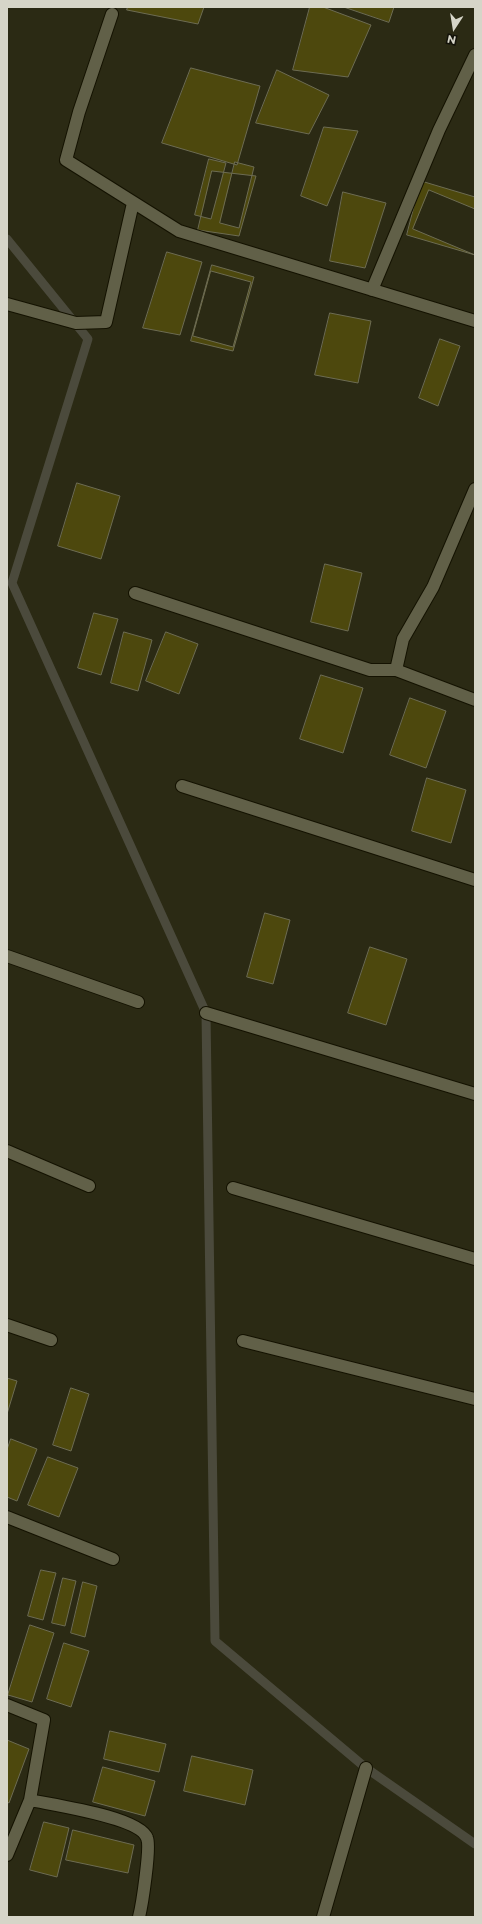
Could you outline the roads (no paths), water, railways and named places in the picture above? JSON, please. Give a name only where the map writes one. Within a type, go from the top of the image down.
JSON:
[{"type":"street","points":[[112,14],[79,112],[66,160],[179,231],[475,321]]},
{"type":"street","points":[[372,290],[439,130],[475,54]]},
{"type":"street","points":[[7,304],[76,323],[106,322],[133,202]]},
{"type":"street","points":[[396,670],[403,639],[433,587],[475,489]]},
{"type":"street","points":[[135,593],[370,670],[396,670],[475,700]]},
{"type":"street","points":[[182,786],[475,880]]},
{"type":"street","points":[[7,956],[138,1002]]},
{"type":"street","points":[[206,1013],[475,1094]]},
{"type":"street","points":[[7,1151],[89,1186]]},
{"type":"street","points":[[233,1188],[475,1260]]},
{"type":"street","points":[[7,1325],[51,1340]]},
{"type":"street","points":[[243,1341],[475,1399]]},
{"type":"street","points":[[7,1517],[113,1559]]},
{"type":"street","points":[[7,1705],[44,1720],[30,1800],[7,1855]]},
{"type":"street","points":[[324,1917],[366,1768]]},
{"type":"street","points":[[30,1800],[122,1820],[142,1829],[148,1838],[143,1898],[139,1917]]},
{"type":"waterway","points":[[7,239],[88,339],[12,583],[206,1013],[215,1641],[366,1768],[475,1844]]}]
